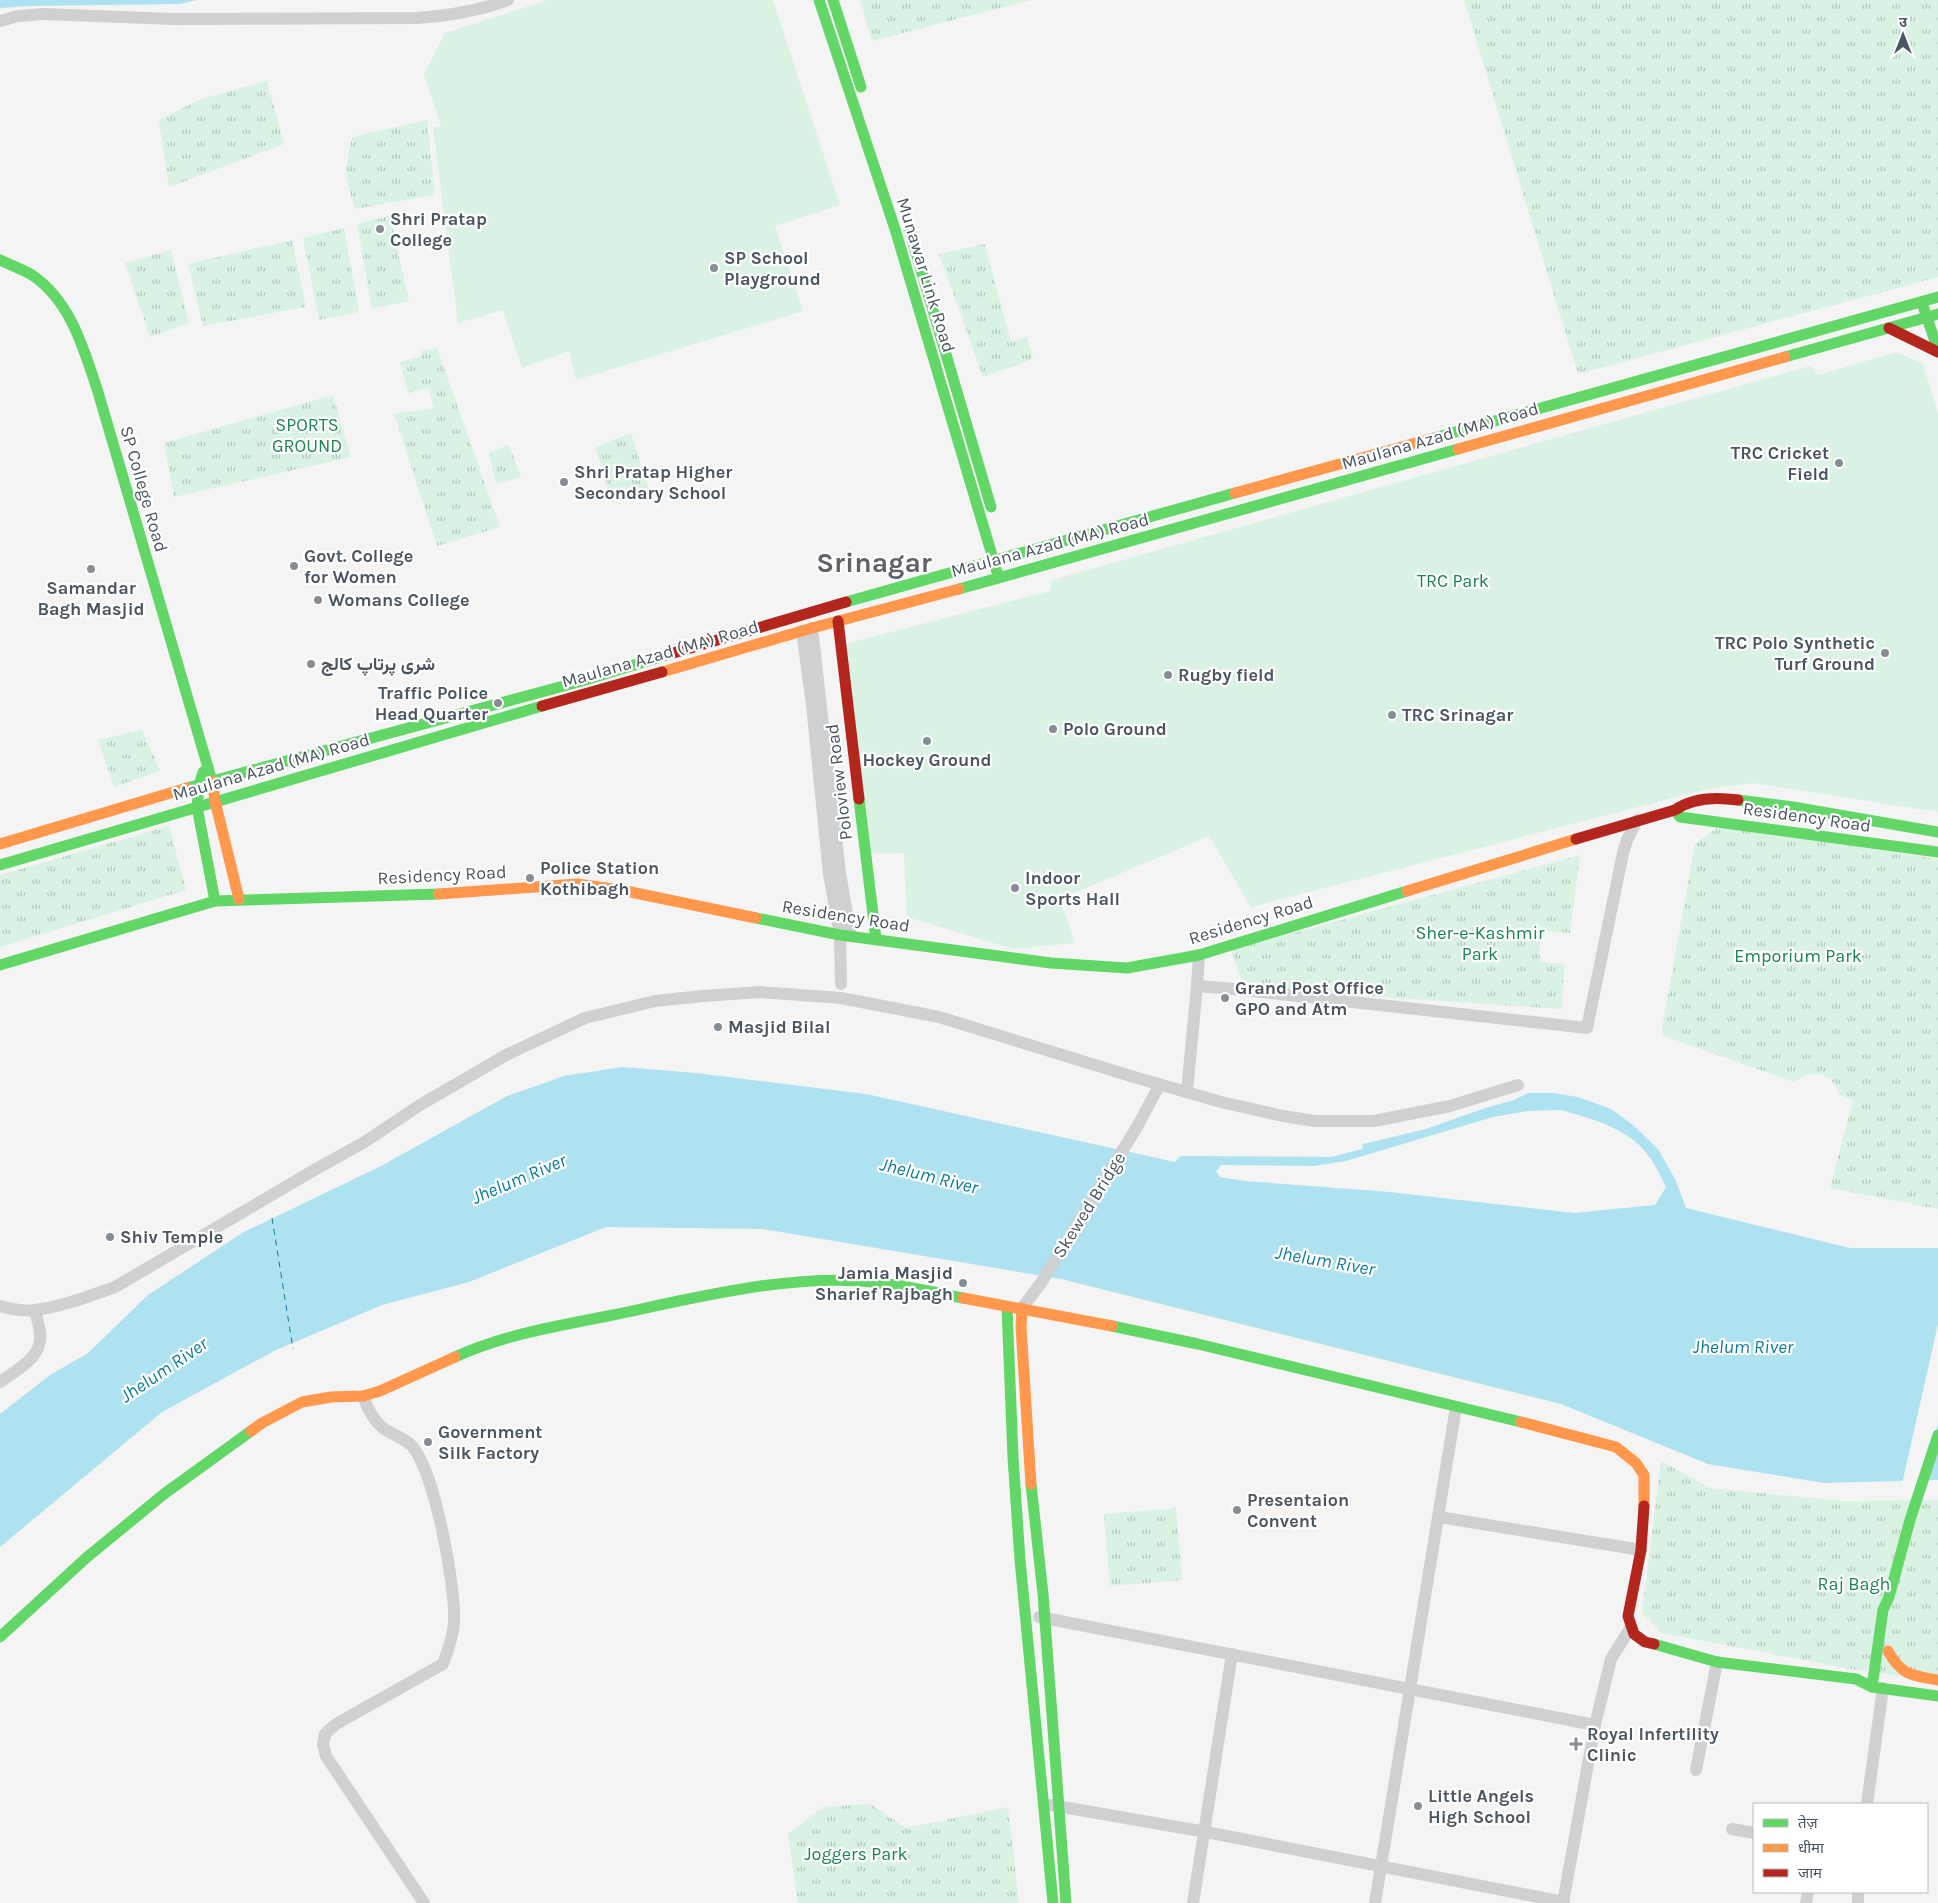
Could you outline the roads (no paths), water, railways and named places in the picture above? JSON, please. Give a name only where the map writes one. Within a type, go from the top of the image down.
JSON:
[{"type":"main road","name":"Munawar Link Road","points":[[819,0],[895,229],[998,578]]},
{"type":"main road","points":[[832,0],[864,94]]},
{"type":"main road","name":"Munawar Link Road","points":[[904,216],[995,520]]},
{"type":"main road","name":"SP College Road","points":[[0,260],[32,275],[48,289],[60,302],[81,343],[98,392],[212,781],[215,801],[239,899]]},
{"type":"main road","name":"Maulana Azad (MA) Road","points":[[0,844],[212,781],[582,681],[798,615],[994,561],[1005,553],[1219,497],[1905,307],[1921,300],[1938,297]]},
{"type":"main road","points":[[1921,300],[1932,315],[1938,351]]},
{"type":"main road","name":"Maulana Azad (MA) Road","points":[[0,865],[838,621],[1011,575],[1932,315]]},
{"type":"main road","points":[[1889,328],[1938,351]]},
{"type":"main road","points":[[1005,553],[1011,575]]},
{"type":"main road","name":"Poloview Road","points":[[838,621],[876,939]]},
{"type":"main road","points":[[206,761],[199,785],[197,807],[214,901]]},
{"type":"main road","name":"Residency Road","points":[[0,965],[214,901],[454,894],[578,884],[621,890],[845,935],[1052,963],[1126,968],[1199,955],[1675,810],[1685,803],[1710,798],[1793,807],[1938,832]]},
{"type":"main road","points":[[1675,810],[1722,811]]},
{"type":"main road","name":"Residency Road","points":[[1675,810],[1680,817],[1938,852]]},
{"type":"main road","points":[[1741,814],[1938,844]]},
{"type":"main road","points":[[0,1637],[86,1558],[164,1494],[262,1423],[302,1402],[331,1397],[363,1396],[380,1391],[466,1352],[529,1332],[709,1295],[783,1284],[831,1281],[873,1282],[1007,1307],[1022,1308],[1198,1344],[1594,1440],[1616,1447],[1636,1463],[1644,1476],[1641,1550],[1628,1616],[1634,1634],[1645,1642],[1717,1662],[1856,1679],[1865,1676],[1878,1683],[1938,1696]]},
{"type":"main road","points":[[1007,1307],[1013,1457],[1053,1903]]},
{"type":"main road","points":[[1022,1308],[1021,1327],[1028,1456],[1040,1558],[1066,1903]]},
{"type":"main road","points":[[1010,1387],[1024,1386]]},
{"type":"main road","points":[[1878,1683],[1883,1610],[1938,1435]]},
{"type":"main road","points":[[1878,1683],[1888,1651],[1893,1611],[1890,1591]]},
{"type":"main road","points":[[1888,1651],[1896,1666],[1901,1670],[1917,1677],[1938,1680]]},
{"type":"main road","points":[[1878,1683],[1938,1686]]},
{"type":"street","points":[[0,21],[18,16],[44,14],[182,19],[416,18],[450,15],[495,5],[508,0]]},
{"type":"street","points":[[807,630],[840,873],[845,935],[841,991]]},
{"type":"street","points":[[1197,986],[1587,1028],[1623,853],[1627,840],[1638,820]]},
{"type":"street","points":[[1187,1091],[1199,955]]},
{"type":"street","points":[[0,1306],[35,1310],[114,1287],[282,1188],[363,1143],[420,1105],[508,1054],[585,1018],[655,1001],[760,992],[841,991],[939,1017],[1160,1084],[1283,1116],[1314,1121],[1374,1121],[1450,1106],[1518,1085]]},
{"type":"street","name":"Skewed Bridge","points":[[1022,1308],[1041,1283],[1137,1127],[1160,1084]]},
{"type":"street","points":[[0,1382],[30,1359],[40,1346],[40,1332],[35,1310]]},
{"type":"street","points":[[363,1396],[368,1409],[376,1421],[412,1446],[425,1470],[434,1494],[450,1576],[454,1624],[452,1637],[443,1664],[336,1724],[325,1734],[323,1744],[326,1756],[424,1903]]},
{"type":"street","points":[[1375,1903],[1456,1406]]},
{"type":"street","points":[[1439,1517],[1641,1550]]},
{"type":"street","points":[[1026,1616],[1595,1725]]},
{"type":"street","points":[[1044,1804],[1206,1832],[1564,1902],[1595,1725],[1611,1659],[1631,1627]]},
{"type":"street","points":[[1193,1903],[1206,1832],[1232,1654]]},
{"type":"street","points":[[1696,1770],[1717,1662]]},
{"type":"street","points":[[1868,1803],[1878,1683]]},
{"type":"street","points":[[1732,1829],[1753,1833]]},
{"type":"water","points":[[0,0],[197,0],[180,4],[0,8]]},
{"type":"water","name":"Jhelum River","points":[[622,1067],[696,1073],[866,1094],[1175,1162],[1181,1156],[1331,1157],[1362,1149],[1363,1144],[1426,1129],[1514,1100],[1528,1093],[1553,1093],[1578,1097],[1611,1109],[1633,1125],[1658,1149],[1676,1181],[1686,1208],[1850,1248],[1938,1248],[1938,1480],[1824,1483],[1708,1464],[1561,1404],[1061,1279],[763,1229],[606,1227],[469,1282],[382,1305],[274,1351],[162,1412],[0,1547],[0,1414],[50,1375],[88,1353],[148,1295],[242,1233],[381,1166],[507,1096],[564,1076]],"holes":[[[1561,1110],[1611,1127],[1633,1140],[1642,1148],[1653,1162],[1666,1187],[1655,1205],[1574,1213],[1390,1192],[1244,1181],[1220,1177],[1216,1171],[1221,1165],[1314,1166],[1346,1161],[1493,1117],[1528,1111]]]},
{"type":"place","name":"Shri Pratap College","points":[[380,229]]},
{"type":"place","name":"SP School Playground","points":[[714,268]]},
{"type":"place","name":"TRC Cricket Field","points":[[1839,463]]},
{"type":"place","name":"Shri Pratap Higher Secondary School","points":[[564,482]]},
{"type":"place","name":"Govt. College for Women","points":[[294,566]]},
{"type":"place","name":"Samandar Bagh Masjid","points":[[91,569]]},
{"type":"place","name":"Womans College","points":[[318,600]]},
{"type":"place","name":"TRC Polo Synthetic Turf Ground","points":[[1885,653]]},
{"type":"place","name":"شری پرتاپ کالج","points":[[311,664]]},
{"type":"place","name":"Rugby field","points":[[1168,675]]},
{"type":"place","name":"Traffic Police Head Quarter","points":[[498,703]]},
{"type":"place","name":"TRC Srinagar","points":[[1392,715]]},
{"type":"place","name":"Polo Ground","points":[[1053,729]]},
{"type":"place","name":"Hockey Ground","points":[[927,741]]},
{"type":"place","name":"Police Station Kothibagh","points":[[530,878]]},
{"type":"place","name":"Indoor Sports Hall","points":[[1015,888]]},
{"type":"place","name":"Grand Post Office GPO and Atm","points":[[1225,998]]},
{"type":"place","name":"Masjid Bilal","points":[[718,1027]]},
{"type":"place","name":"Shiv Temple","points":[[110,1237]]},
{"type":"place","name":"Jamia Masjid Sharief Rajbagh","points":[[963,1283]]},
{"type":"place","name":"Government Silk Factory","points":[[428,1442]]},
{"type":"place","name":"Presentaion Convent","points":[[1237,1510]]},
{"type":"place","name":"Royal Infertility Clinic","points":[[1576,1744]]},
{"type":"place","name":"Little Angels High School","points":[[1418,1806]]},
{"type":"district","name":"Srinagar","points":[[874,562]]},
{"type":"park label","name":"SPORTS GROUND","points":[[307,435]]},
{"type":"park label","name":"TRC Park","points":[[1453,581]]},
{"type":"park label","name":"Sher-e-Kashmir Park","points":[[1480,943]]},
{"type":"park label","name":"Emporium Park","points":[[1798,956]]},
{"type":"park label","name":"Raj Bagh","points":[[1854,1584]]},
{"type":"park label","name":"Joggers Park","points":[[856,1854]]}]
